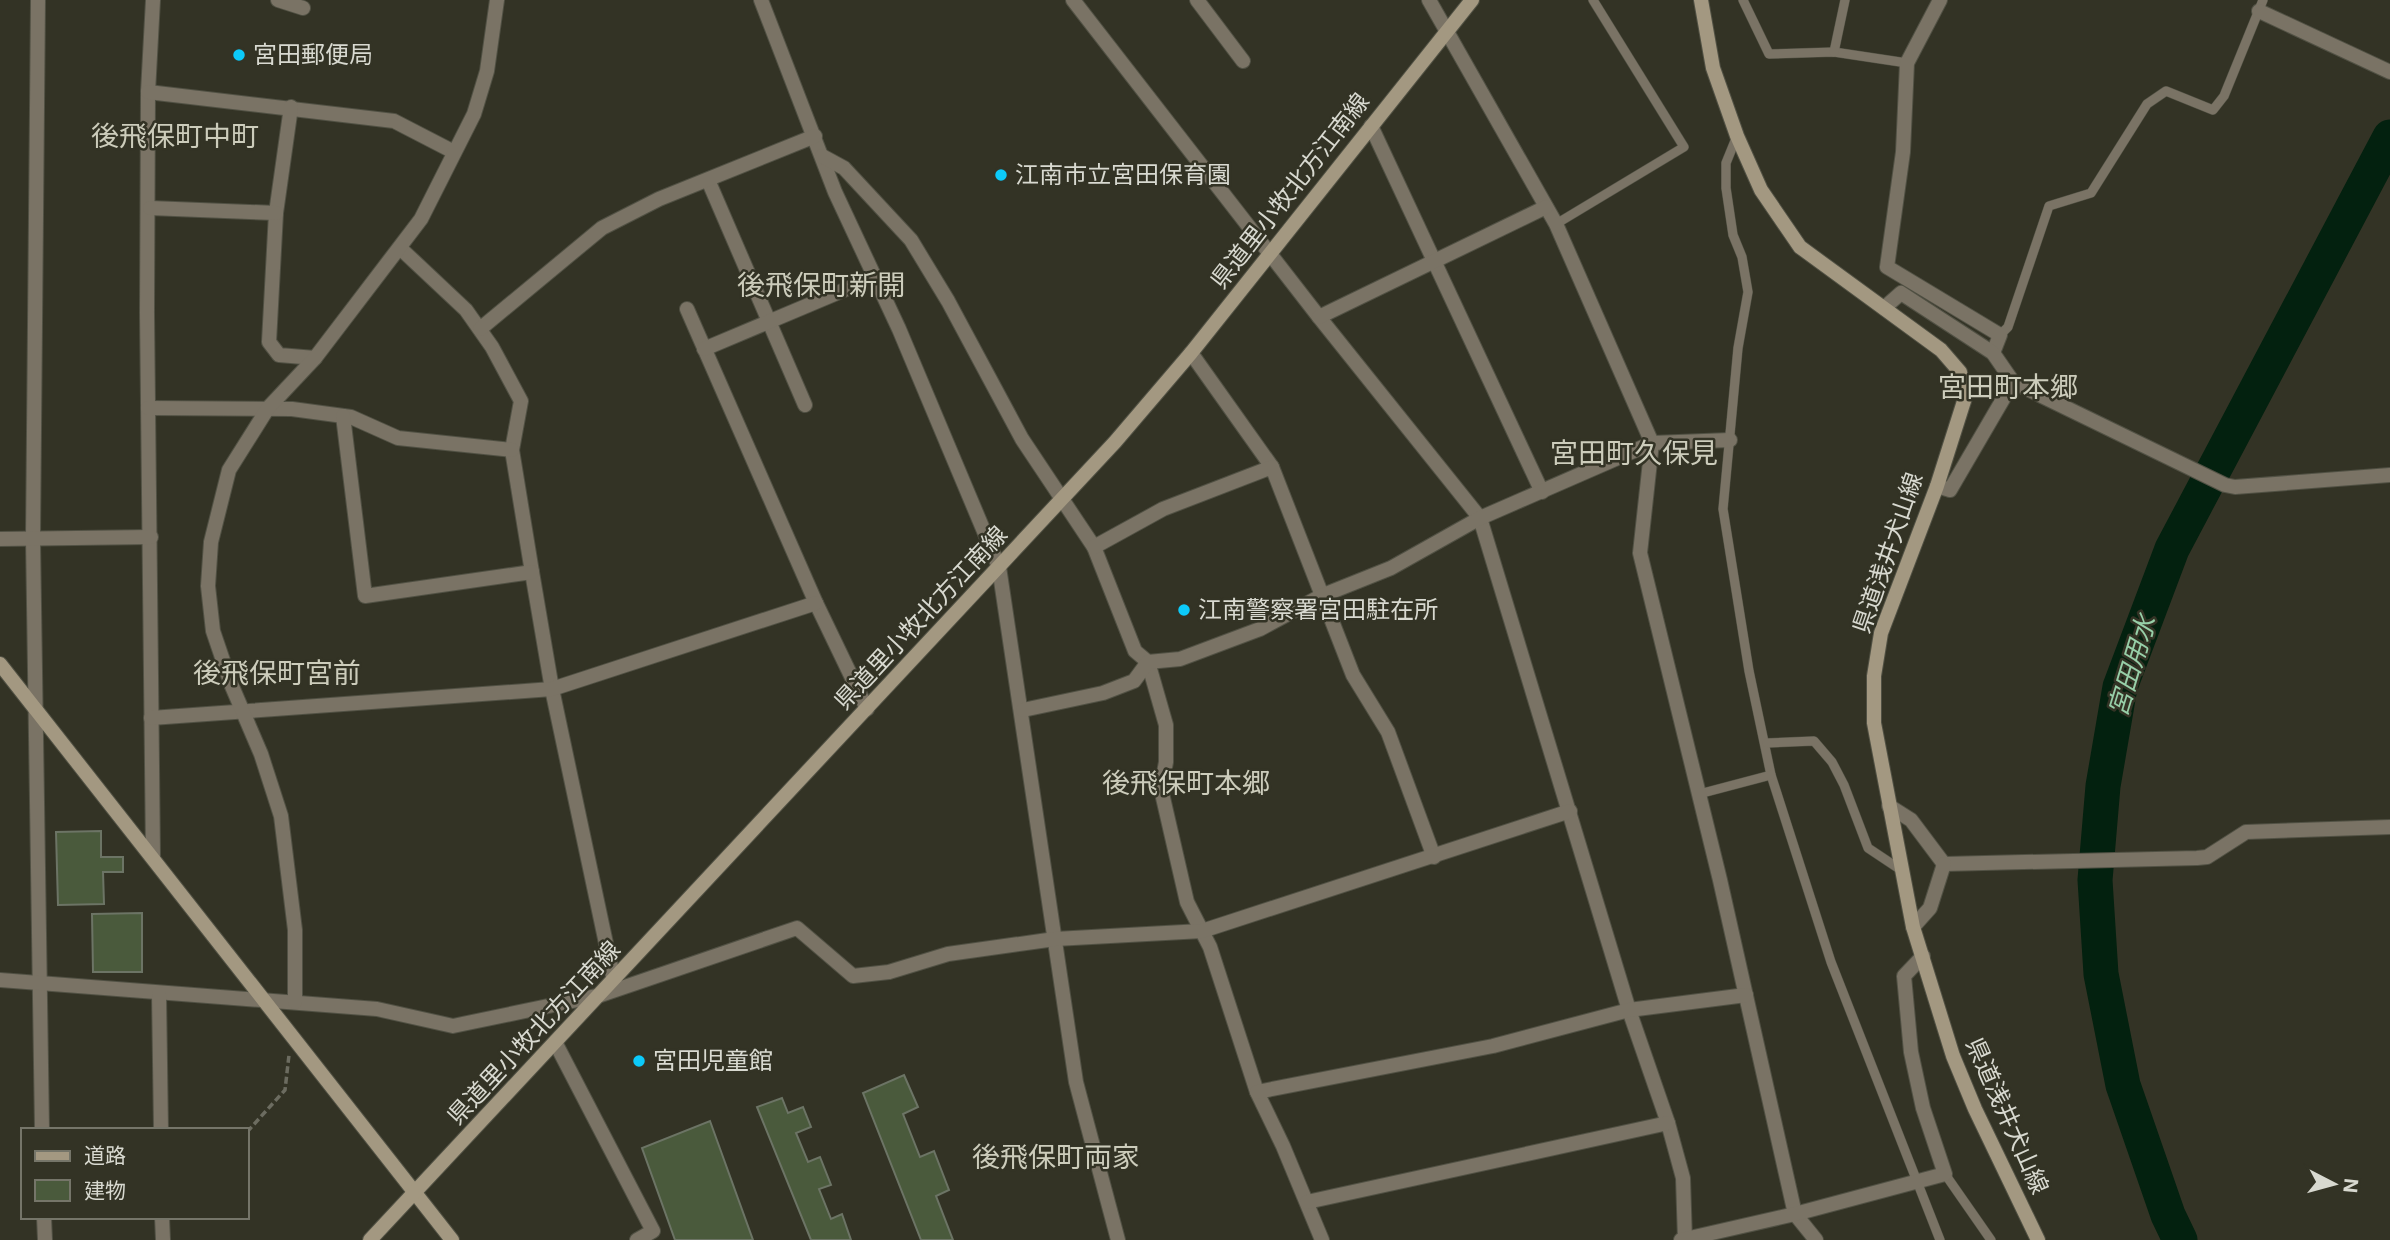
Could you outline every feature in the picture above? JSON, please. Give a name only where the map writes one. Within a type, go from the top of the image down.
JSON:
[{"type":"main road","name":"県道里小牧北方江南線","points":[[370,1240],[1061,502],[1191,354],[1472,0]]},
{"type":"main road","name":"県道浅井犬山線","points":[[1701,0],[1713,68],[1737,136],[1761,190],[1800,247],[1941,350],[1960,372],[1965,398],[1937,486],[1881,633],[1874,676],[1874,723],[1913,928],[1957,1067],[2038,1240]]},
{"type":"main road","points":[[0,664],[153,856],[296,1045],[452,1240]]},
{"type":"street","points":[[37,0],[33,539],[42,1128]]},
{"type":"street","points":[[153,0],[148,92],[153,856]]},
{"type":"street","points":[[278,0],[303,8]]},
{"type":"street","points":[[295,1002],[295,930],[281,816],[261,754],[214,631],[208,575],[211,542],[229,470],[268,408],[315,358],[421,219],[474,114],[488,71],[497,0]]},
{"type":"street","points":[[761,0],[822,156],[999,567],[1023,710],[1076,1082],[1118,1240]]},
{"type":"street","points":[[1073,0],[1318,317],[1480,518],[1629,1010],[1684,1178],[1683,1240],[1796,1214],[1945,1174],[1923,1108],[1911,1052],[1904,976],[1923,957]]},
{"type":"street","points":[[1197,0],[1243,61]]},
{"type":"street","points":[[1429,0],[1556,224],[1652,443],[1640,553],[1796,1214],[1816,1240]]},
{"type":"street","points":[[1940,0],[1907,63],[1903,152],[1887,267],[2000,335],[1993,353]]},
{"type":"street","points":[[2261,6],[2390,72]]},
{"type":"street","points":[[148,92],[394,121],[454,152]]},
{"type":"street","points":[[291,107],[276,213],[269,342],[279,355],[315,358]]},
{"type":"street","points":[[1371,126],[1542,492]]},
{"type":"street","points":[[480,330],[602,228],[659,199],[815,136]]},
{"type":"street","points":[[822,156],[844,168],[911,240],[948,301],[1022,439],[1061,502],[1094,547],[1135,651],[1148,662],[1166,725],[1166,762],[1161,789],[1187,902],[1210,947],[1257,1092],[1322,1240]]},
{"type":"street","points":[[708,180],[805,405]]},
{"type":"street","points":[[1318,317],[1546,207]]},
{"type":"street","points":[[150,208],[276,213]]},
{"type":"street","points":[[400,248],[437,279],[466,310],[520,401],[512,450],[552,689],[614,981]]},
{"type":"street","points":[[704,349],[875,278]]},
{"type":"street","points":[[1884,308],[1901,293],[1993,353],[2013,382],[2221,483],[2235,487],[2390,475]]},
{"type":"street","points":[[687,309],[816,603],[867,709]]},
{"type":"street","points":[[1191,354],[1272,467],[1353,675],[1388,732],[1434,857]]},
{"type":"street","points":[[1937,486],[1950,489],[2013,382]]},
{"type":"street","points":[[148,408],[268,408],[344,416],[398,438],[512,450]]},
{"type":"street","points":[[344,416],[365,596],[532,572]]},
{"type":"street","points":[[1023,710],[1103,693],[1133,681],[1148,662],[1180,659],[1260,629],[1321,596],[1391,568],[1480,518],[1652,443],[1730,440]]},
{"type":"street","points":[[1094,547],[1163,509],[1272,467]]},
{"type":"street","points":[[0,540],[151,537]]},
{"type":"street","points":[[151,718],[552,689],[816,603]]},
{"type":"street","points":[[1889,806],[1911,820],[1944,864]]},
{"type":"street","points":[[0,980],[377,1009],[453,1026],[601,995],[797,928],[853,976],[889,972],[948,954],[1055,939],[1202,931],[1570,811]]},
{"type":"street","points":[[1944,864],[2207,858],[2246,832],[2390,827]]},
{"type":"street","points":[[1913,928],[1930,908],[1944,864]]},
{"type":"street","points":[[159,994],[161,1128]]},
{"type":"street","points":[[1257,1092],[1493,1046],[1629,1010],[1746,995]]},
{"type":"street","points":[[556,1044],[653,1231],[637,1240]]},
{"type":"street","points":[[1307,1202],[1668,1123]]},
{"type":"street","points":[[44,1219],[45,1240]]},
{"type":"street","points":[[162,1219],[163,1240]]},
{"type":"lane","points":[[1556,224],[1684,147],[1593,0]]},
{"type":"lane","points":[[1743,0],[1769,54],[1834,52],[1907,63]]},
{"type":"lane","points":[[1834,52],[1845,0]]},
{"type":"lane","points":[[2000,335],[2008,327],[2049,206],[2091,193],[2147,104],[2166,91],[2213,110],[2224,96],[2261,6]]},
{"type":"lane","points":[[1737,136],[1726,163],[1726,188],[1733,235],[1742,257],[1748,292],[1738,348],[1723,509],[1749,671],[1767,743],[1771,775],[1831,962],[1940,1240]]},
{"type":"lane","points":[[1767,743],[1814,741],[1832,762],[1844,785],[1868,848],[1901,870]]},
{"type":"lane","points":[[1699,794],[1771,775]]},
{"type":"lane","points":[[1945,1174],[1991,1240]]},
{"type":"path","points":[[248,1131],[285,1090],[286,1059],[296,1045]]},
{"type":"building","points":[[101,831],[101,857],[123,857],[123,872],[103,872],[104,904],[58,905],[56,832]]},
{"type":"building","points":[[142,913],[142,972],[93,972],[92,914]]},
{"type":"building","points":[[904,1075],[918,1107],[903,1114],[920,1157],[934,1151],[949,1190],[936,1196],[953,1240],[921,1240],[863,1093]]},
{"type":"building","points":[[782,1098],[788,1113],[803,1107],[811,1127],[796,1133],[808,1162],[820,1157],[831,1185],[819,1189],[831,1219],[842,1214],[851,1240],[811,1240],[757,1107]]},
{"type":"building","points":[[710,1121],[753,1240],[675,1240],[642,1148]]},
{"type":"waterway","name":"宮田用水","points":[[2180,1240],[2168,1215],[2123,1085],[2101,974],[2095,880],[2103,786],[2120,687],[2172,549],[2390,137]]},
{"type":"place","name":"宮田郵便局","points":[[239,55]]},
{"type":"place","name":"江南市立宮田保育園","points":[[1001,175]]},
{"type":"place","name":"江南警察署宮田駐在所","points":[[1184,610]]},
{"type":"place","name":"宮田児童館","points":[[639,1061]]},
{"type":"district","name":"後飛保町中町","points":[[175,136]]},
{"type":"district","name":"後飛保町新開","points":[[821,285]]},
{"type":"district","name":"宮田町本郷","points":[[2008,387]]},
{"type":"district","name":"宮田町久保見","points":[[1634,453]]},
{"type":"district","name":"後飛保町宮前","points":[[277,673]]},
{"type":"district","name":"後飛保町本郷","points":[[1186,783]]},
{"type":"district","name":"後飛保町両家","points":[[1056,1157]]}]
